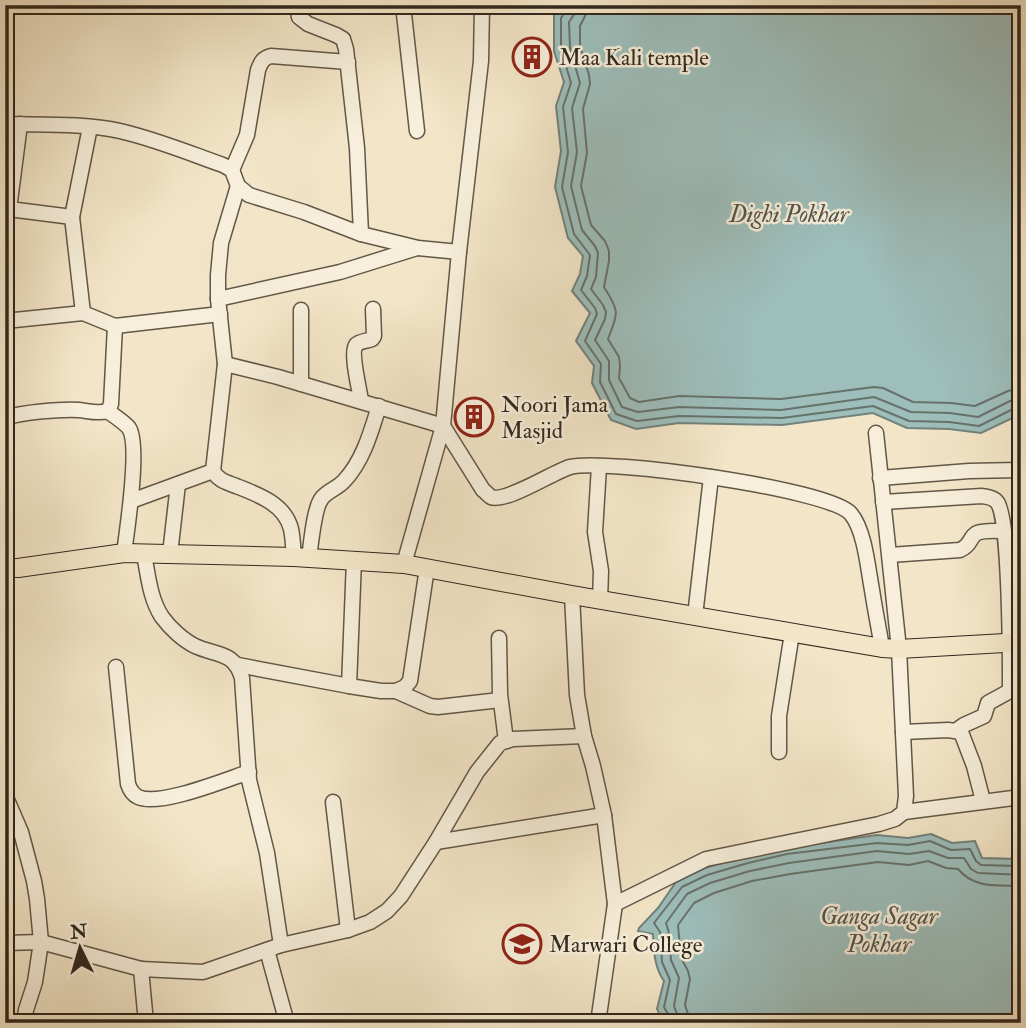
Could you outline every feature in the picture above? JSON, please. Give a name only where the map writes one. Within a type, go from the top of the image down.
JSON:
[{"type":"main road","points":[[5,568],[124,553],[302,557],[404,564],[600,600],[891,648],[1016,642]]},
{"type":"street","points":[[297,5],[299,17],[308,24],[343,39],[346,49],[357,148],[361,234]]},
{"type":"street","points":[[403,5],[417,131]]},
{"type":"street","points":[[404,564],[443,426],[459,252],[481,61],[482,5]]},
{"type":"street","points":[[232,170],[247,135],[258,70],[265,58],[271,56],[348,62]]},
{"type":"street","points":[[5,124],[90,127],[160,142],[232,170],[238,186],[249,195],[361,234],[418,248],[459,252]]},
{"type":"street","points":[[20,124],[9,209],[72,217]]},
{"type":"street","points":[[83,313],[72,217],[90,127]]},
{"type":"street","points":[[238,186],[221,243],[218,275],[225,364],[214,471],[221,480],[263,496],[280,510],[287,519],[302,557]]},
{"type":"street","points":[[218,299],[340,272],[418,248]]},
{"type":"street","points":[[361,401],[355,350],[360,342],[374,336],[373,309]]},
{"type":"street","points":[[301,310],[301,384]]},
{"type":"street","points":[[5,321],[83,313],[115,326],[220,314]]},
{"type":"street","points":[[108,411],[111,404],[115,326]]},
{"type":"street","points":[[225,364],[443,426],[483,490],[491,497],[510,495],[571,467],[599,466],[711,477],[792,491],[846,509],[853,516],[864,545],[891,648],[903,732],[906,796],[904,811]]},
{"type":"street","points":[[302,557],[319,502],[342,484],[360,457],[379,406]]},
{"type":"street","points":[[5,418],[55,411],[108,411],[128,428],[132,447],[131,501],[124,553]]},
{"type":"street","points":[[876,433],[890,555],[891,648]]},
{"type":"street","points":[[599,466],[595,531],[601,572],[600,600]]},
{"type":"street","points":[[880,478],[1021,470]]},
{"type":"street","points":[[131,501],[214,471]]},
{"type":"street","points":[[695,616],[711,477]]},
{"type":"street","points":[[170,554],[178,484]]},
{"type":"street","points":[[883,502],[982,496],[998,503],[1016,642],[1008,692],[988,703],[984,716],[957,730],[903,732]]},
{"type":"street","points":[[890,555],[960,550],[968,547],[979,533],[1003,531]]},
{"type":"street","points":[[144,554],[151,590],[162,616],[195,646],[229,657],[238,665],[381,691],[396,691],[410,681],[427,568]]},
{"type":"street","points":[[349,686],[354,561]]},
{"type":"street","points":[[572,595],[577,695],[604,816],[615,904],[598,1023]]},
{"type":"street","points":[[779,752],[779,716],[792,633]]},
{"type":"street","points":[[499,638],[500,700],[506,741]]},
{"type":"street","points":[[238,665],[242,678],[249,780],[267,853],[274,948],[287,1023]]},
{"type":"street","points":[[116,667],[128,784],[136,796],[143,799],[174,797],[248,772]]},
{"type":"street","points":[[396,691],[429,706],[500,700]]},
{"type":"street","points":[[957,730],[963,735],[983,802]]},
{"type":"street","points":[[5,943],[41,942],[141,969],[204,972],[274,948],[348,930],[370,922],[387,911],[401,896],[483,763],[500,743],[513,739],[584,736]]},
{"type":"street","points":[[5,795],[21,832],[34,881],[41,942],[35,982],[24,1023]]},
{"type":"street","points":[[615,904],[706,859],[879,824],[895,819],[904,811],[1021,797]]},
{"type":"street","points":[[333,802],[348,930]]},
{"type":"street","points":[[436,842],[604,816]]},
{"type":"street","points":[[141,969],[146,1023]]},
{"type":"water","name":"Dighi Pokhar","points":[[560,5],[1021,5],[1021,414],[981,433],[907,428],[873,413],[782,425],[679,423],[636,429],[611,420],[592,383],[594,366],[576,341],[590,313],[572,291],[580,274],[583,256],[568,238],[555,187],[561,151],[556,106],[564,82],[554,51],[554,13]]},
{"type":"water","name":"Ganga Sagar Pokhar","points":[[931,834],[952,843],[975,841],[982,858],[1021,859],[1021,1023],[664,1023],[657,1009],[664,981],[656,964],[653,934],[638,931],[676,882],[705,868],[786,848],[877,835],[908,838]]},
{"type":"place","name":"Maa Kali temple","points":[[532,57]]},
{"type":"place","name":"Noori Jama Masjid","points":[[474,417]]},
{"type":"place","name":"Marwari College","points":[[522,944]]}]
